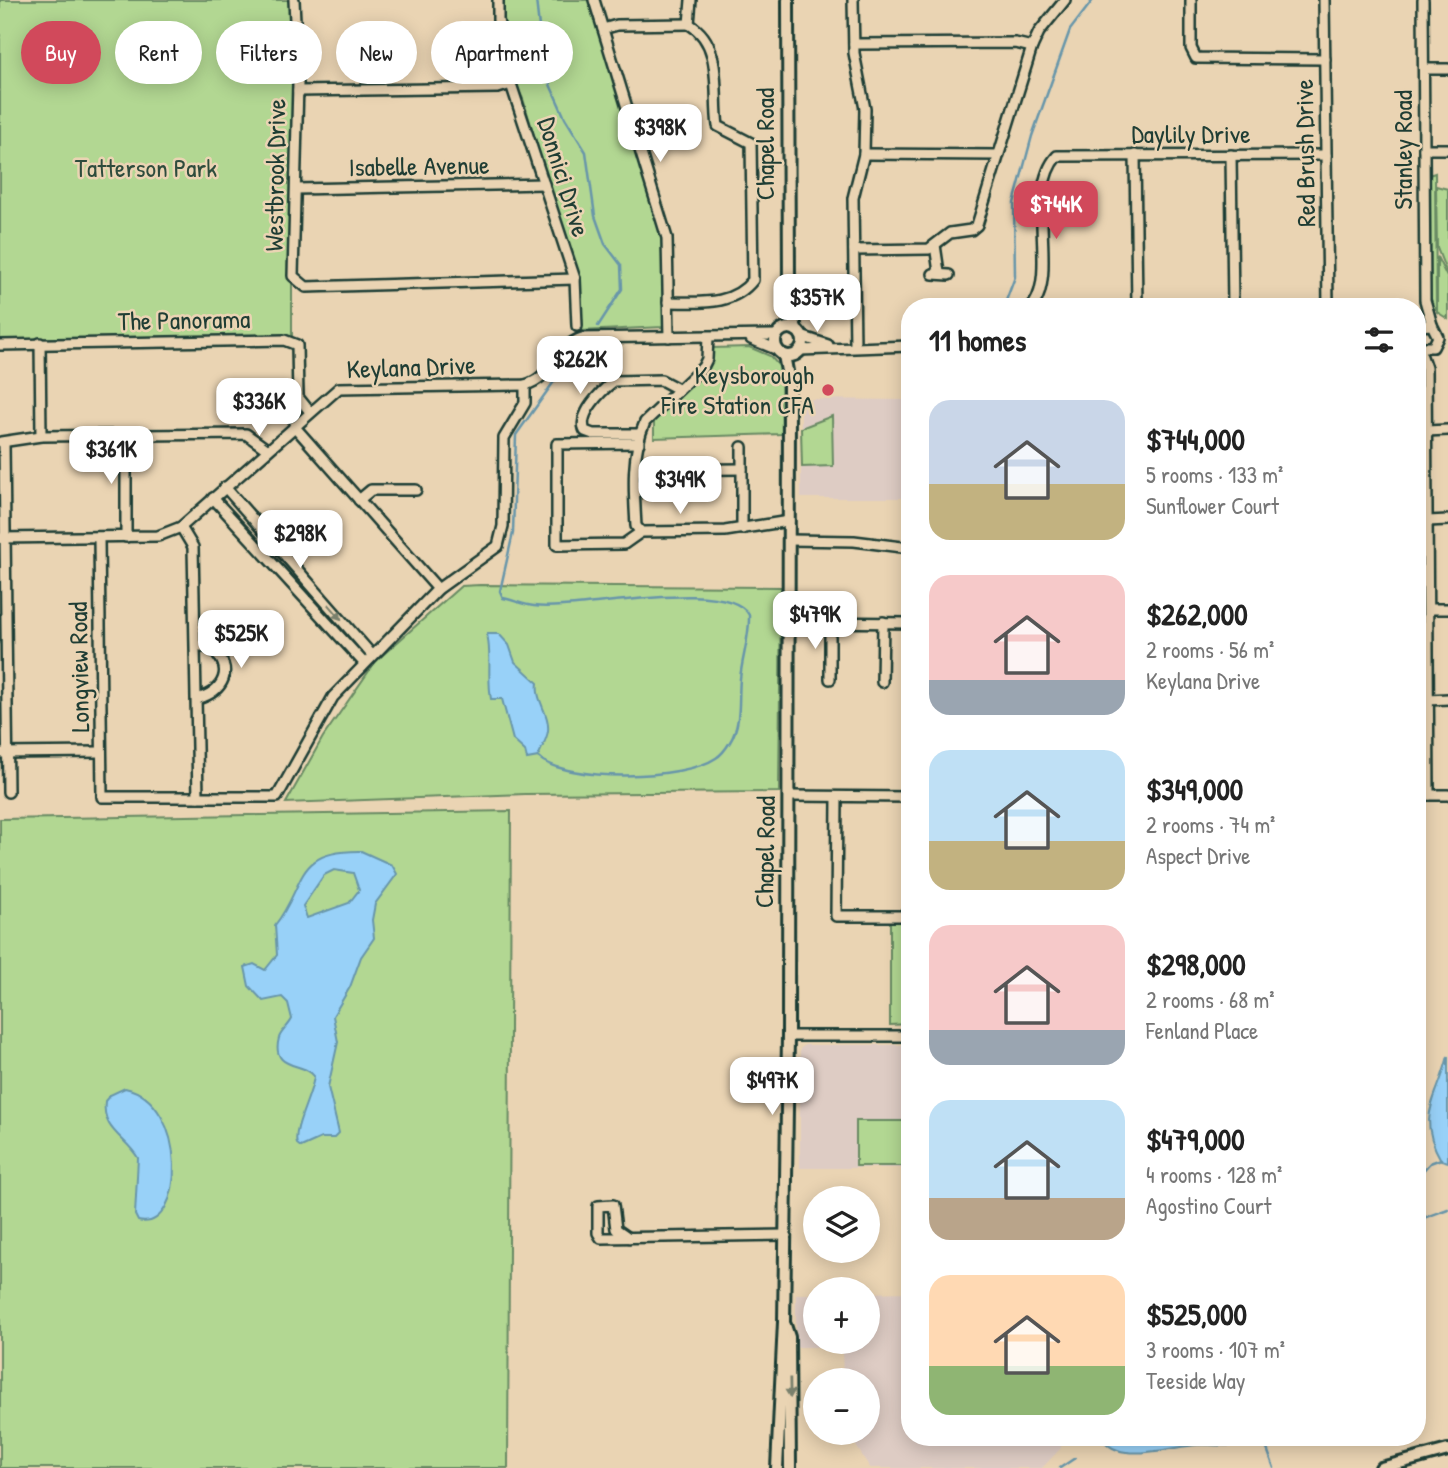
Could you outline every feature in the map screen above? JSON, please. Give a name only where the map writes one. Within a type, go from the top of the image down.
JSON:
[{"type":"main road","name":"Chapel Road","points":[[788,0],[789,289],[799,333],[798,352],[789,382]]},
{"type":"main road","name":"Chapel Road","points":[[777,1468],[786,1235],[789,796],[789,382],[779,333],[789,289]]},
{"type":"main road","points":[[779,333],[799,333]]},
{"type":"main road","points":[[781,352],[798,352]]},
{"type":"main road","name":"Chapel Road","points":[[784,1322],[789,1337],[790,1468]]},
{"type":"main road","points":[[1381,1468],[1413,1464],[1448,1450]]},
{"type":"main road","points":[[790,1455],[799,1468]]},
{"type":"street","name":"Westbrook Drive","points":[[294,0],[298,91],[293,276],[306,288],[575,279]]},
{"type":"street","name":"Donnici Drive","points":[[498,0],[498,21]]},
{"type":"street","points":[[594,0],[667,238],[669,337]]},
{"type":"street","points":[[690,24],[691,0]]},
{"type":"street","points":[[853,0],[853,44],[865,109],[864,154],[854,189],[855,346]]},
{"type":"street","points":[[854,250],[925,250],[954,231],[971,230],[977,225],[1032,47],[1039,32],[1065,0]]},
{"type":"street","points":[[1191,0],[1191,48],[1196,58],[1325,59]]},
{"type":"street","name":"Red Brush Drive","points":[[1324,0],[1328,298]]},
{"type":"street","name":"Stanley Road","points":[[1423,0],[1425,298]]},
{"type":"street","points":[[603,29],[617,25],[690,24],[698,29],[713,58],[718,126],[751,143],[753,280],[725,299],[711,303],[668,302]]},
{"type":"street","points":[[853,44],[1015,43],[1032,47]]},
{"type":"street","points":[[1424,69],[1448,69]]},
{"type":"street","points":[[298,91],[498,88],[512,84]]},
{"type":"street","name":"Donnici Drive","points":[[512,84],[575,279],[577,326]]},
{"type":"street","points":[[1424,149],[1448,149]]},
{"type":"street","points":[[864,154],[998,156]]},
{"type":"street","points":[[1135,155],[1137,298]]},
{"type":"street","points":[[1231,155],[1233,298]]},
{"type":"street","name":"Daylily Drive","points":[[1036,298],[1042,282],[1042,200],[1057,156],[1326,155]]},
{"type":"street","name":"Isabelle Avenue","points":[[296,189],[544,184]]},
{"type":"street","points":[[935,245],[939,254],[936,273],[949,275]]},
{"type":"street","name":"Stanley Road","points":[[1426,303],[1434,327],[1434,346]]},
{"type":"street","points":[[1426,326],[1448,331]]},
{"type":"street","points":[[181,527],[193,547],[198,797],[277,797],[333,697],[438,589],[498,546],[503,526],[504,438],[525,404],[525,385],[543,377],[575,340],[779,333]]},
{"type":"street","points":[[799,333],[836,347]]},
{"type":"street","points":[[732,336],[762,342],[781,352]]},
{"type":"street","points":[[642,531],[636,526],[635,470],[639,438],[645,422],[703,367],[707,359],[708,337]]},
{"type":"street","points":[[1426,346],[1434,346],[1448,338]]},
{"type":"street","name":"The Panorama","points":[[0,345],[284,340],[297,345],[298,397],[310,412]]},
{"type":"street","points":[[40,343],[41,436]]},
{"type":"street","points":[[798,352],[836,347],[901,346]]},
{"type":"street","points":[[1434,346],[1426,368],[1429,796],[1448,795]]},
{"type":"street","points":[[639,438],[585,431],[583,416],[614,381],[661,380],[678,389]]},
{"type":"street","name":"Keylana Drive","points":[[2,538],[158,536],[181,527],[339,388],[525,385]]},
{"type":"street","points":[[294,426],[438,589]]},
{"type":"street","points":[[1426,431],[1448,430]]},
{"type":"street","points":[[8,792],[4,753],[2,443],[12,439],[41,436],[247,434],[268,450]]},
{"type":"street","points":[[126,436],[126,537]]},
{"type":"street","points":[[639,438],[557,444],[556,545],[624,544],[642,531],[742,529],[789,521]]},
{"type":"street","points":[[742,447],[742,529]]},
{"type":"street","points":[[635,470],[742,468]]},
{"type":"street","points":[[225,487],[372,655]]},
{"type":"street","points":[[359,500],[371,490],[416,490]]},
{"type":"street","points":[[213,498],[364,663]]},
{"type":"street","points":[[1428,520],[1448,520]]},
{"type":"street","name":"Longview Road","points":[[99,538],[102,797],[198,797]]},
{"type":"street","points":[[789,540],[854,541],[901,547]]},
{"type":"street","points":[[1429,608],[1448,608]]},
{"type":"street","points":[[809,622],[901,622]]},
{"type":"street","points":[[830,622],[830,679]]},
{"type":"street","points":[[883,622],[883,682]]},
{"type":"street","points":[[197,646],[212,649],[226,666],[226,676],[218,689],[197,699]]},
{"type":"street","points":[[1428,700],[1448,699]]},
{"type":"street","points":[[4,753],[101,752]]},
{"type":"street","points":[[789,796],[901,797]]},
{"type":"street","points":[[837,797],[836,916],[901,915]]},
{"type":"street","points":[[788,1036],[901,1036]]},
{"type":"street","points":[[629,1238],[616,1229],[612,1205],[606,1203],[598,1206],[598,1233],[601,1238],[629,1238],[786,1235]]},
{"type":"shaded area","points":[[801,399],[901,400],[901,498],[801,498]]},
{"type":"shaded area","points":[[805,1045],[901,1045],[901,1168],[800,1168],[800,1049]]},
{"type":"shaded area","points":[[901,1292],[901,1446],[1061,1448],[1042,1468],[870,1468],[856,1445],[880,1445],[880,1368],[843,1368],[842,1354],[880,1354],[880,1293]]},
{"type":"shaded area","points":[[796,1294],[803,1294],[803,1347],[796,1347]]},
{"type":"green space","name":"Tatterson Park","points":[[0,0],[292,0],[292,21],[216,21],[216,84],[292,84],[292,336],[0,342]]},
{"type":"green space","points":[[503,0],[591,0],[665,248],[663,327],[581,331],[580,288],[517,84],[573,84],[573,21],[504,21]]},
{"type":"green space","points":[[1435,173],[1436,309],[1430,309],[1429,175]]},
{"type":"green space","points":[[1436,186],[1448,189],[1448,276],[1437,248]]},
{"type":"green space","points":[[1437,257],[1448,279],[1448,319],[1437,312]]},
{"type":"green space","points":[[749,347],[770,356],[781,368],[782,434],[654,438],[654,418],[711,360],[712,348]]},
{"type":"green space","points":[[832,416],[833,466],[802,467],[801,428]]},
{"type":"green space","points":[[461,586],[781,587],[779,792],[525,794],[286,803],[323,737],[376,661]]},
{"type":"green space","points":[[511,811],[508,1468],[0,1468],[0,819]]},
{"type":"green space","points":[[890,919],[901,919],[901,1024],[890,1025]]},
{"type":"green space","points":[[856,1121],[901,1121],[901,1166],[856,1166]]},
{"type":"water","points":[[487,634],[499,634],[509,645],[515,662],[538,683],[548,731],[538,757],[527,759],[525,751],[513,740],[502,699],[491,699]]},
{"type":"water","points":[[361,851],[392,865],[397,874],[375,904],[372,920],[374,938],[361,957],[350,987],[333,1016],[338,1042],[328,1087],[339,1133],[334,1138],[321,1138],[301,1147],[297,1144],[297,1130],[314,1076],[279,1056],[279,1038],[292,1019],[288,1003],[282,997],[263,1001],[249,986],[245,967],[254,964],[265,970],[277,955],[275,925],[304,873],[312,863],[339,852]],"holes":[[[334,870],[353,873],[359,890],[349,903],[307,918],[303,906],[324,875]]]},
{"type":"water","points":[[1448,1056],[1448,1162],[1441,1160],[1433,1144],[1429,1119]]},
{"type":"water","points":[[125,1088],[146,1098],[161,1116],[170,1139],[174,1164],[172,1188],[165,1207],[154,1219],[138,1221],[135,1215],[138,1158],[111,1126],[105,1111],[105,1101],[110,1095]]},
{"type":"water","points":[[1109,1446],[1190,1446],[1132,1453]]},
{"type":"waterway","points":[[536,0],[544,71],[565,118],[586,152],[595,216],[605,244],[621,265],[622,289],[598,326]]},
{"type":"waterway","points":[[1007,298],[1015,277],[1014,203],[1032,136],[1070,30],[1093,0]]},
{"type":"waterway","points":[[538,757],[553,765],[599,775],[626,776],[679,771],[700,765],[722,753],[734,735],[739,711],[739,687],[749,615],[735,603],[683,596],[554,606],[530,605],[503,598],[500,591],[513,533],[516,435],[553,383],[585,349]]},
{"type":"waterway","points":[[1426,1167],[1441,1159]]},
{"type":"waterway","points":[[1426,1217],[1448,1209]]},
{"type":"waterway","points":[[1266,1446],[1274,1468]]},
{"type":"waterway","points":[[1060,1468],[1075,1458]]},
{"type":"place","name":"Keysborough Fire Station CFA","points":[[828,390]]}]
